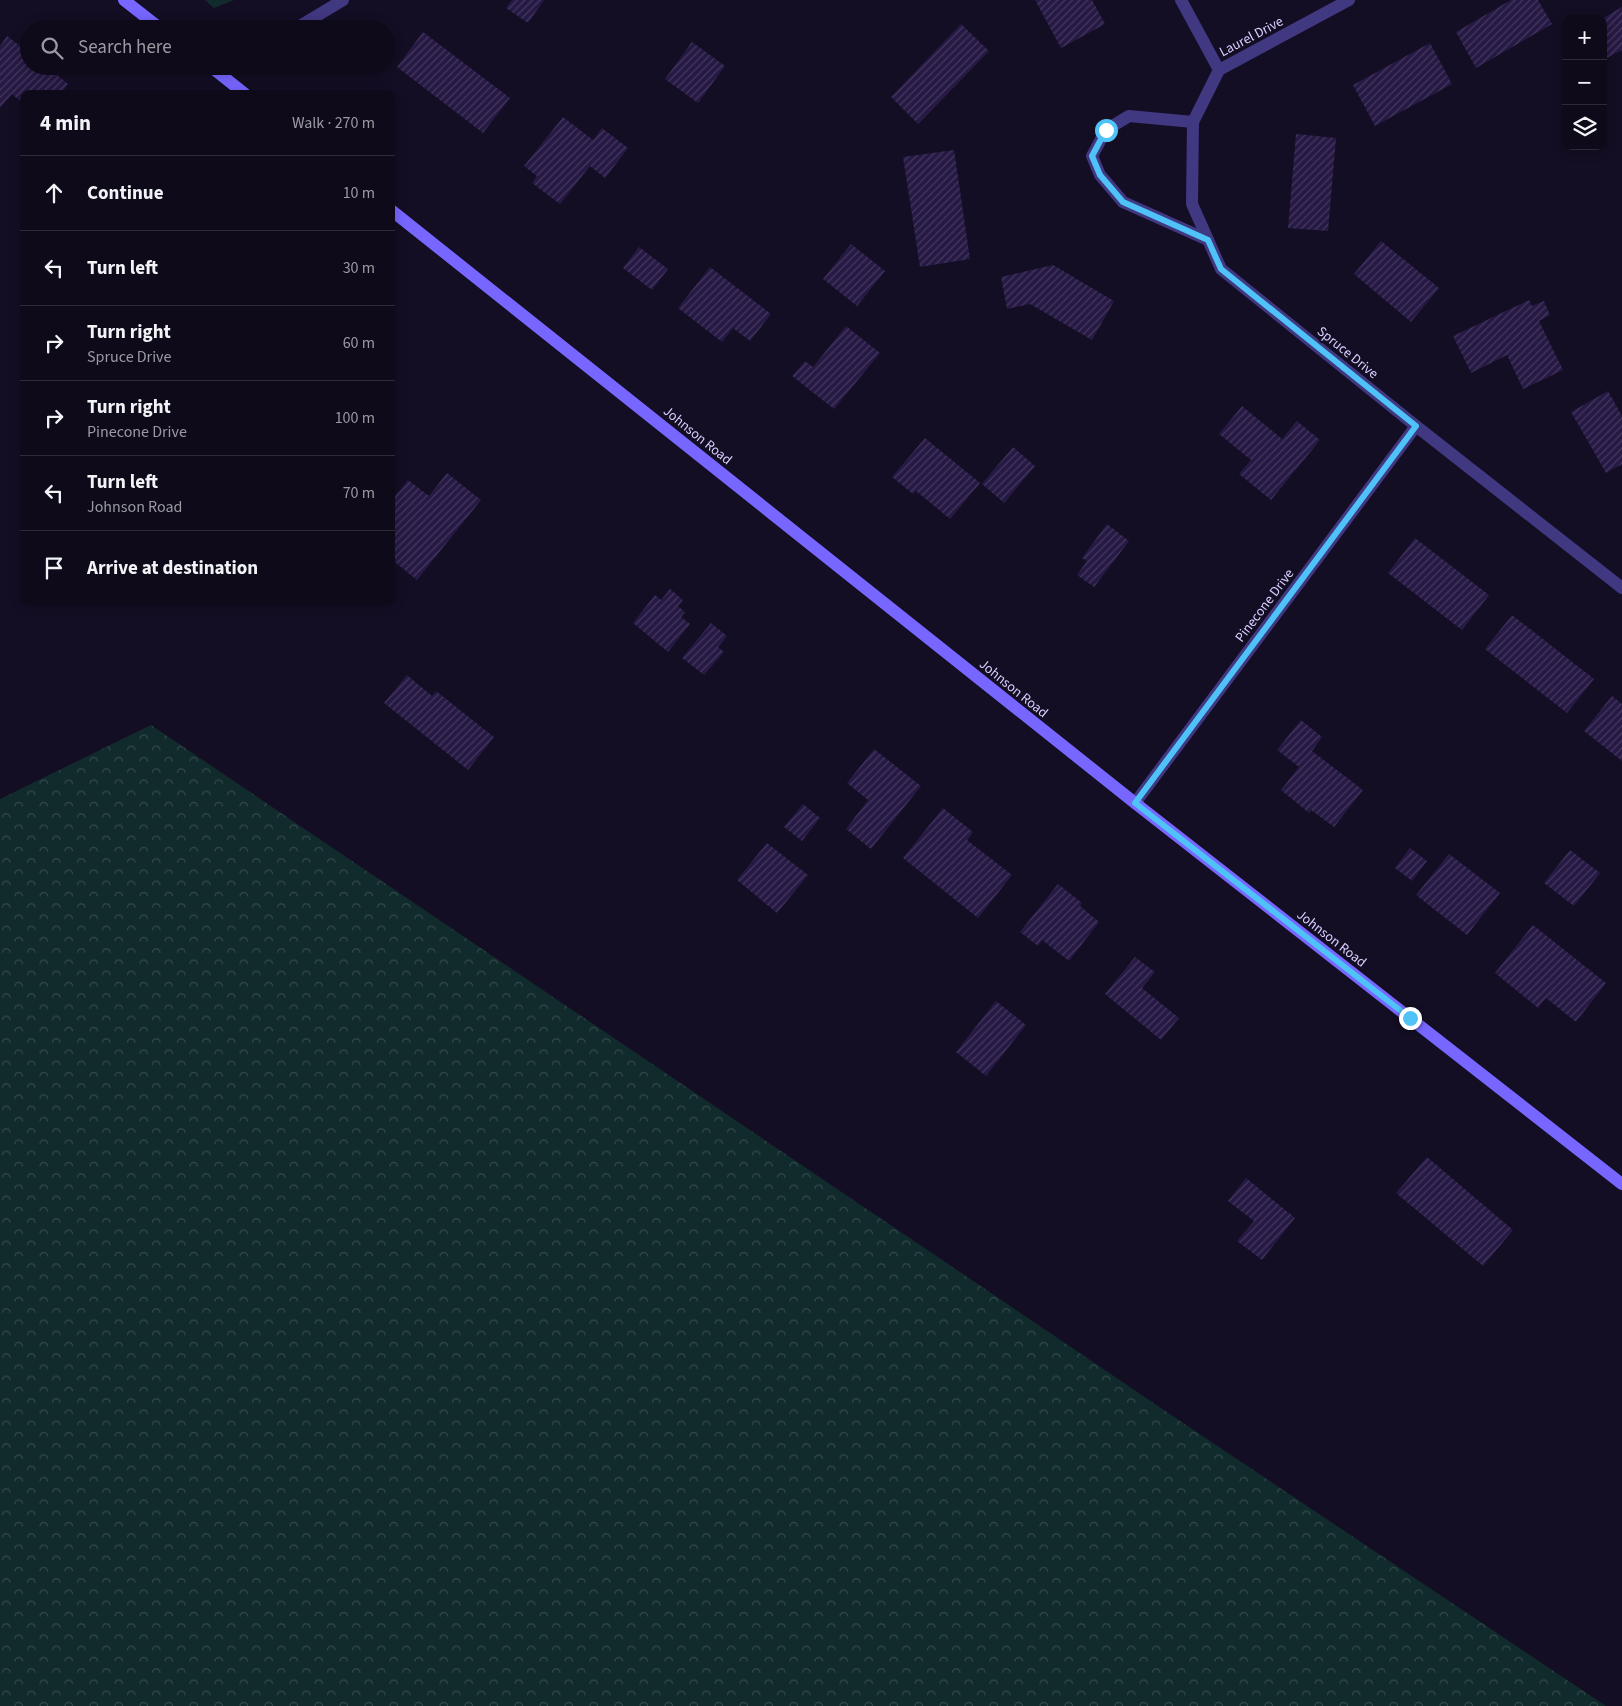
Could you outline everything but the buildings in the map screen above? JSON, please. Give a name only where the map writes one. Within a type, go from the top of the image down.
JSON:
[{"type":"main road","points":[[124,0],[150,20]]},
{"type":"main road","points":[[221,75],[239,90]]},
{"type":"main road","name":"Johnson Road","points":[[395,213],[1135,803],[1622,1184]]},
{"type":"street","points":[[310,20],[344,0]]},
{"type":"street","points":[[1181,0],[1219,70]]},
{"type":"street","name":"Laurel Drive","points":[[1219,70],[1349,0]]},
{"type":"street","name":"Spruce Drive","points":[[1219,70],[1193,122],[1192,204],[1221,269],[1622,588]]},
{"type":"street","points":[[1193,122],[1129,116],[1106,130],[1092,156],[1100,175],[1123,202],[1208,240]]},
{"type":"street","name":"Pinecone Drive","points":[[1135,803],[1416,426]]},
{"type":"green space","points":[[205,0],[234,0],[214,8]]},
{"type":"green space","points":[[151,725],[1198,1433],[1606,1706],[0,1706],[0,799]]},
{"type":"route","points":[[1106,130],[1092,156],[1100,175],[1123,202],[1208,240],[1221,269],[1416,426],[1135,803],[1410,1018]]}]
